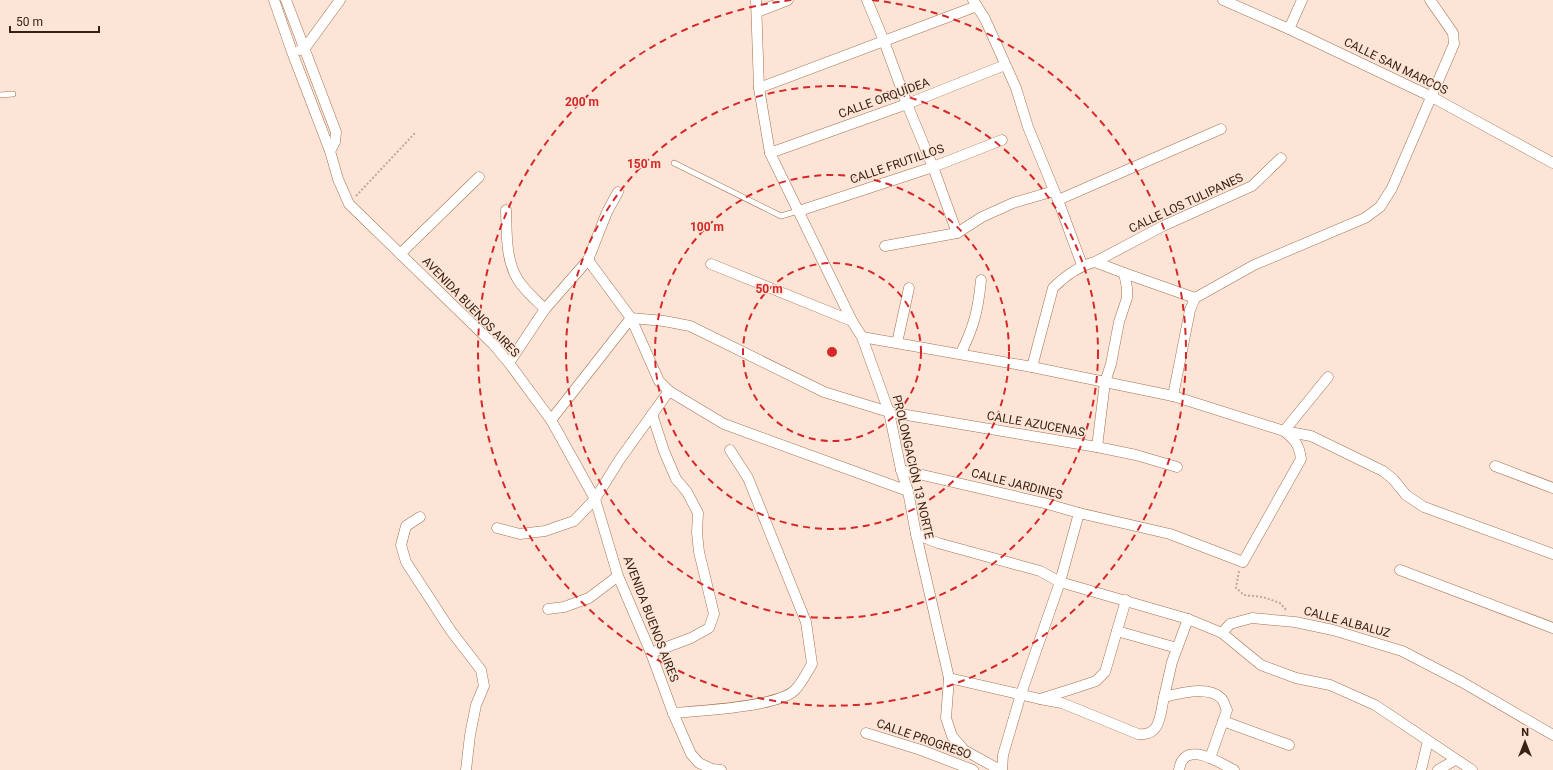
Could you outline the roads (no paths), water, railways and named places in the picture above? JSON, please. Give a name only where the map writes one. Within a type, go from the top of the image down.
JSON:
[{"type":"street","name":"AVENIDA BUENOS AIRES","points":[[274,0],[292,52],[330,151],[338,179],[349,204],[493,344],[551,420],[595,499],[618,576],[651,653],[673,714],[691,754],[699,763],[712,769],[721,770]]},
{"type":"street","points":[[286,0],[336,132],[335,142],[330,151]]},
{"type":"street","points":[[292,52],[305,48],[340,0]]},
{"type":"street","name":"PROLONGACIÓN 13 NORTE","points":[[756,0],[759,88],[770,154],[852,321],[862,337],[889,412],[949,678],[946,718],[952,736],[964,750],[1001,770]]},
{"type":"street","points":[[757,12],[788,0]]},
{"type":"street","points":[[867,0],[933,167],[956,233]]},
{"type":"street","name":"CALLE SAN MARCOS","points":[[1223,0],[1289,29],[1432,97],[1553,163]]},
{"type":"street","points":[[1289,29],[1302,0]]},
{"type":"street","points":[[1173,396],[1190,310],[1195,298],[1254,265],[1364,218],[1380,207],[1395,181],[1454,44],[1453,32],[1430,0]]},
{"type":"street","points":[[759,88],[884,41],[975,3],[986,19],[1016,88],[1028,127],[1082,265]]},
{"type":"street","name":"CALLE ORQUÍDEA","points":[[770,154],[907,104],[1005,65]]},
{"type":"street","points":[[885,246],[956,233],[982,217],[1013,203],[1056,196],[1221,129]]},
{"type":"street","name":"CALLE FRUTILLOS","points":[[799,211],[933,167],[1002,140]]},
{"type":"street","name":"CALLE LOS TULIPANES","points":[[1032,367],[1053,288],[1061,279],[1082,265],[1094,262],[1163,226],[1252,186],[1281,158]]},
{"type":"street","points":[[400,254],[479,177]]},
{"type":"street","points":[[509,363],[546,309],[588,260],[607,212],[618,192]]},
{"type":"street","points":[[506,210],[508,253],[517,279],[546,309]]},
{"type":"street","points":[[588,260],[631,318],[659,380],[669,390],[724,424],[908,491]]},
{"type":"street","points":[[1094,262],[1124,274],[1195,298]]},
{"type":"street","points":[[711,264],[852,321]]},
{"type":"street","points":[[1097,447],[1105,382],[1111,364],[1119,322],[1126,298],[1127,288],[1124,274]]},
{"type":"street","points":[[961,353],[973,329],[979,306],[981,280]]},
{"type":"street","points":[[897,342],[909,288]]},
{"type":"street","points":[[551,420],[631,318]]},
{"type":"street","name":"CALLE AZUCENAS","points":[[631,318],[664,321],[690,326],[824,392],[889,412],[1097,447],[1136,455],[1177,467]]},
{"type":"street","points":[[862,337],[961,353],[1173,396],[1284,431],[1311,436],[1383,471],[1393,479],[1406,495],[1424,507],[1553,554]]},
{"type":"street","points":[[1284,431],[1328,377]]},
{"type":"street","points":[[497,528],[520,534],[546,531],[574,520],[595,499],[620,459],[669,390]]},
{"type":"street","points":[[651,653],[691,638],[709,628],[714,614],[699,552],[697,533],[698,513],[687,492],[676,479],[664,451],[652,414]]},
{"type":"street","name":"CALLE JARDINES","points":[[901,470],[1170,534],[1242,562],[1301,459],[1300,449],[1294,440],[1284,431]]},
{"type":"street","points":[[673,714],[748,706],[782,697],[795,690],[812,664],[806,622],[748,478],[730,450]]},
{"type":"street","points":[[1495,466],[1553,488]]},
{"type":"street","points":[[1001,770],[1003,755],[1021,694],[1060,582],[1079,513]]},
{"type":"street","points":[[420,517],[406,526],[401,545],[406,562],[451,631],[481,670],[484,686],[476,705],[470,735],[466,770]]},
{"type":"street","points":[[916,534],[938,542],[1040,571],[1060,582],[1188,619],[1222,634],[1261,665],[1296,678],[1330,685],[1375,705],[1472,770]]},
{"type":"street","points":[[1400,570],[1553,628]]},
{"type":"street","points":[[548,609],[564,607],[589,598],[618,576]]},
{"type":"street","points":[[1040,699],[1096,681],[1105,672],[1126,600]]},
{"type":"street","name":"CALLE ALBALUZ","points":[[1222,634],[1230,624],[1252,618],[1295,622],[1333,630],[1402,651],[1462,682],[1553,735]]},
{"type":"street","points":[[949,678],[1062,704],[1138,734],[1146,735],[1153,732],[1158,724],[1172,662],[1188,619]]},
{"type":"street","points":[[1117,630],[1177,648]]},
{"type":"street","points":[[1164,697],[1204,691],[1223,699],[1227,710],[1210,758]]},
{"type":"street","points":[[1223,720],[1289,745]]},
{"type":"street","name":"CALLE PROGRESO","points":[[866,734],[921,750],[973,770]]},
{"type":"street","points":[[1420,770],[1426,754],[1428,740]]},
{"type":"street","points":[[1179,770],[1182,761],[1188,755],[1198,754],[1210,758],[1234,770]]},
{"type":"street","points":[[1438,770],[1455,760]]},
{"type":"lane","points":[[0,95],[13,94]]},
{"type":"lane","points":[[674,164],[781,216],[799,211]]}]
